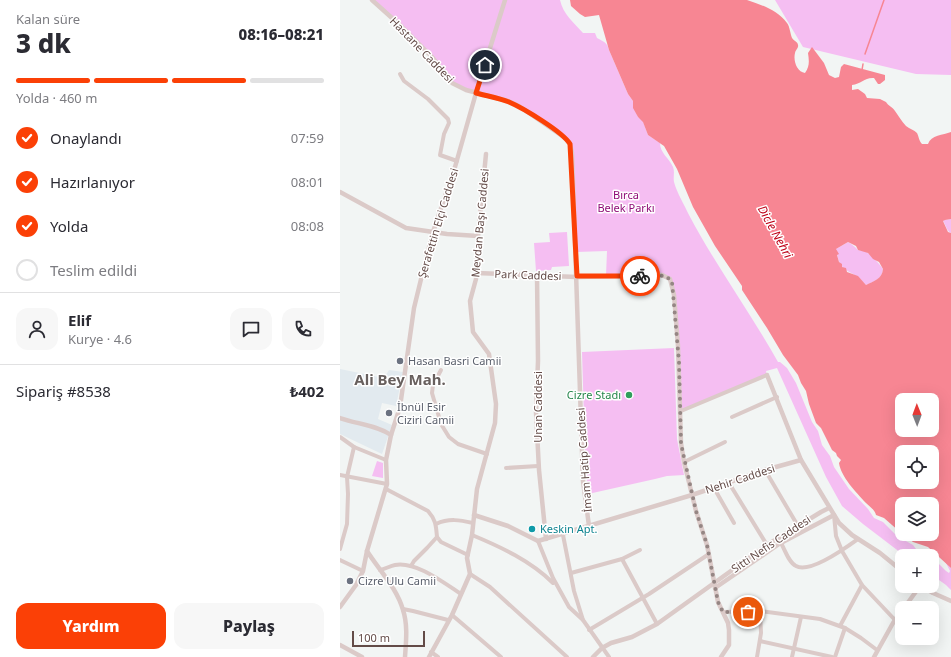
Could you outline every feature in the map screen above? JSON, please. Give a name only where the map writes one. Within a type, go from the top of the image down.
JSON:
[{"type":"street","name":"Hastane Caddesi","points":[[372,0],[433,58],[452,83],[476,93]]},
{"type":"street","name":"Şerafettin Elçi Caddesi","points":[[340,607],[356,585],[362,571],[386,486],[386,460],[391,435],[400,407],[414,308],[433,232],[457,160],[476,93],[506,0]]},
{"type":"street","points":[[400,74],[404,81],[428,99],[448,119],[449,123],[444,134],[440,155],[457,160]]},
{"type":"street","name":"İmam Hatip Caddesi","points":[[476,93],[497,98],[519,106],[560,134],[570,144],[577,276],[583,481],[588,526]]},
{"type":"street","name":"Meydan Başı Caddesi","points":[[470,574],[468,555],[477,489],[495,423],[496,404],[489,354],[473,332],[470,314],[470,301],[476,273],[486,154]]},
{"type":"street","points":[[340,192],[406,228],[459,236],[478,236]]},
{"type":"street","name":"Park Caddesi","points":[[476,273],[577,276],[662,275],[670,279],[675,309],[681,411],[681,443],[684,462],[709,554],[718,602],[728,623],[730,638],[729,645],[720,657]]},
{"type":"street","name":"Unan Caddesi","points":[[537,275],[538,361],[536,412],[538,466],[546,539]]},
{"type":"street","points":[[441,370],[433,385],[432,393],[441,424],[449,437],[458,444],[486,454]]},
{"type":"street","points":[[681,411],[767,375],[801,460],[839,523],[858,539],[880,553],[895,565]]},
{"type":"street","points":[[732,417],[777,397]]},
{"type":"street","points":[[340,418],[370,426],[385,431],[391,435]]},
{"type":"street","points":[[340,438],[354,447],[386,460]]},
{"type":"street","points":[[684,462],[725,442]]},
{"type":"street","points":[[340,549],[347,524],[347,477],[354,447]]},
{"type":"street","name":"Nehir Caddesi","points":[[538,542],[801,460]]},
{"type":"street","points":[[506,468],[538,466]]},
{"type":"street","points":[[765,470],[798,526]]},
{"type":"street","points":[[340,475],[366,479],[386,486],[428,512],[434,517],[437,537],[441,542],[468,555]]},
{"type":"street","points":[[729,483],[767,545]]},
{"type":"street","points":[[714,488],[734,523]]},
{"type":"street","name":"Sitti Nefis Caddesi","points":[[593,657],[602,648],[611,643],[632,637],[657,624],[714,586],[767,545],[830,508]]},
{"type":"street","points":[[474,515],[508,526],[538,542],[553,578],[569,607],[583,620]]},
{"type":"street","points":[[714,586],[782,543],[834,515]]},
{"type":"street","points":[[834,515],[836,536],[842,551],[862,585],[895,620],[874,657]]},
{"type":"street","points":[[436,524],[447,520],[463,520],[473,523]]},
{"type":"street","points":[[472,534],[514,554],[543,572],[558,587]]},
{"type":"street","points":[[563,535],[574,591],[583,620],[609,657]]},
{"type":"street","points":[[411,566],[437,537]]},
{"type":"street","points":[[782,543],[792,561],[800,568],[808,567],[842,551],[858,539]]},
{"type":"street","points":[[571,573],[622,559],[640,550]]},
{"type":"street","points":[[367,551],[393,588],[403,609],[406,624],[405,657]]},
{"type":"street","points":[[589,630],[642,598],[709,554]]},
{"type":"street","points":[[622,559],[657,624]]},
{"type":"street","points":[[340,560],[362,571]]},
{"type":"street","points":[[380,570],[394,565],[418,568],[461,594]]},
{"type":"street","points":[[438,657],[430,655],[452,615],[470,574],[490,587],[567,657]]},
{"type":"street","points":[[760,641],[834,657],[843,627],[862,585]]},
{"type":"street","points":[[909,601],[916,593]]},
{"type":"street","points":[[933,593],[951,601]]},
{"type":"street","points":[[403,609],[448,620]]},
{"type":"street","points":[[723,612],[760,611],[820,619],[843,627],[877,650]]},
{"type":"street","points":[[757,657],[760,641],[760,611]]},
{"type":"street","points":[[452,615],[501,657]]},
{"type":"street","points":[[792,657],[801,616]]},
{"type":"street","points":[[340,645],[362,657]]},
{"type":"shaded area","points":[[340,369],[384,378],[389,370],[403,372],[396,406],[382,403],[378,419],[392,425],[382,454],[340,434]]},
{"type":"green space","name":"Bırca Belek Parkı","points":[[372,0],[560,0],[566,14],[583,33],[595,33],[597,38],[606,44],[628,94],[633,101],[633,106],[638,117],[643,121],[648,135],[660,143],[661,150],[673,167],[675,186],[699,234],[778,362],[787,368],[796,383],[812,422],[818,431],[822,445],[830,456],[834,467],[849,489],[868,509],[874,518],[883,522],[895,534],[895,541],[906,541],[913,545],[916,549],[896,549],[842,506],[826,477],[777,368],[766,371],[767,375],[681,411],[673,287],[666,276],[606,276],[607,251],[576,252],[570,144],[519,106],[455,85],[433,58]]},
{"type":"green space","points":[[775,0],[951,0],[951,75],[916,74],[803,47]]},
{"type":"green space","points":[[951,219],[951,233],[943,221]]},
{"type":"green space","points":[[567,232],[569,266],[552,267],[551,270],[536,271],[534,243],[550,242],[549,233]]},
{"type":"green space","points":[[848,242],[858,250],[867,252],[882,267],[883,269],[881,275],[878,279],[866,285],[860,279],[843,268],[839,262],[836,249]]},
{"type":"green space","name":"Cizre Stadı","points":[[674,348],[677,439],[684,475],[667,476],[588,494],[582,352]]},
{"type":"green space","points":[[377,461],[383,463],[383,478],[372,476]]},
{"type":"green space","points":[[945,561],[951,568],[951,590],[939,580],[939,564],[949,573],[950,571]]},
{"type":"water","name":"Dicle Nehri","points":[[570,0],[747,0],[774,11],[787,23],[792,38],[798,44],[795,52],[795,59],[796,66],[800,71],[805,73],[808,68],[808,53],[812,47],[824,63],[829,75],[835,78],[839,77],[841,67],[844,64],[885,75],[885,80],[880,84],[878,84],[874,78],[871,78],[852,85],[852,90],[858,89],[865,94],[867,98],[880,99],[886,102],[906,126],[917,133],[922,144],[928,144],[934,137],[951,132],[951,219],[943,221],[948,232],[951,233],[951,568],[939,557],[939,549],[930,549],[912,541],[939,541],[939,497],[895,497],[895,528],[884,518],[876,515],[846,479],[840,468],[839,463],[841,460],[832,450],[821,428],[816,423],[806,391],[798,375],[783,355],[742,290],[742,286],[715,246],[693,207],[677,169],[664,146],[648,135],[643,122],[633,108],[633,101],[628,94],[609,50],[599,15],[585,17],[571,6]],"holes":[[[848,242],[856,246],[858,250],[868,253],[873,259],[879,262],[883,269],[881,275],[877,279],[866,285],[858,276],[847,272],[846,268],[842,267],[842,264],[839,262],[837,255],[839,254],[836,249]]]},
{"type":"waterway","points":[[865,54],[884,0]]},
{"type":"waterway","points":[[862,70],[863,64]]},
{"type":"way so far","points":[[640,276],[662,275],[666,276],[672,282],[678,346],[681,443],[684,462],[696,511],[707,545],[718,602],[723,612],[748,612]]},
{"type":"place","name":"Hasan Basri Camii","points":[[400,361]]},
{"type":"place","name":"Cizre Stadı","points":[[629,395]]},
{"type":"place","name":"İbnül Esir Ciziri Camii","points":[[389,413]]},
{"type":"place","name":"Keskin Apt.","points":[[532,529]]},
{"type":"place","name":"Cizre Ulu Camii","points":[[350,581]]},
{"type":"district","name":"Ali Bey Mah.","points":[[400,380]]},
{"type":"route","points":[[485,65],[476,93],[508,101],[519,106],[560,134],[570,144],[572,153],[577,276],[640,276]]}]
